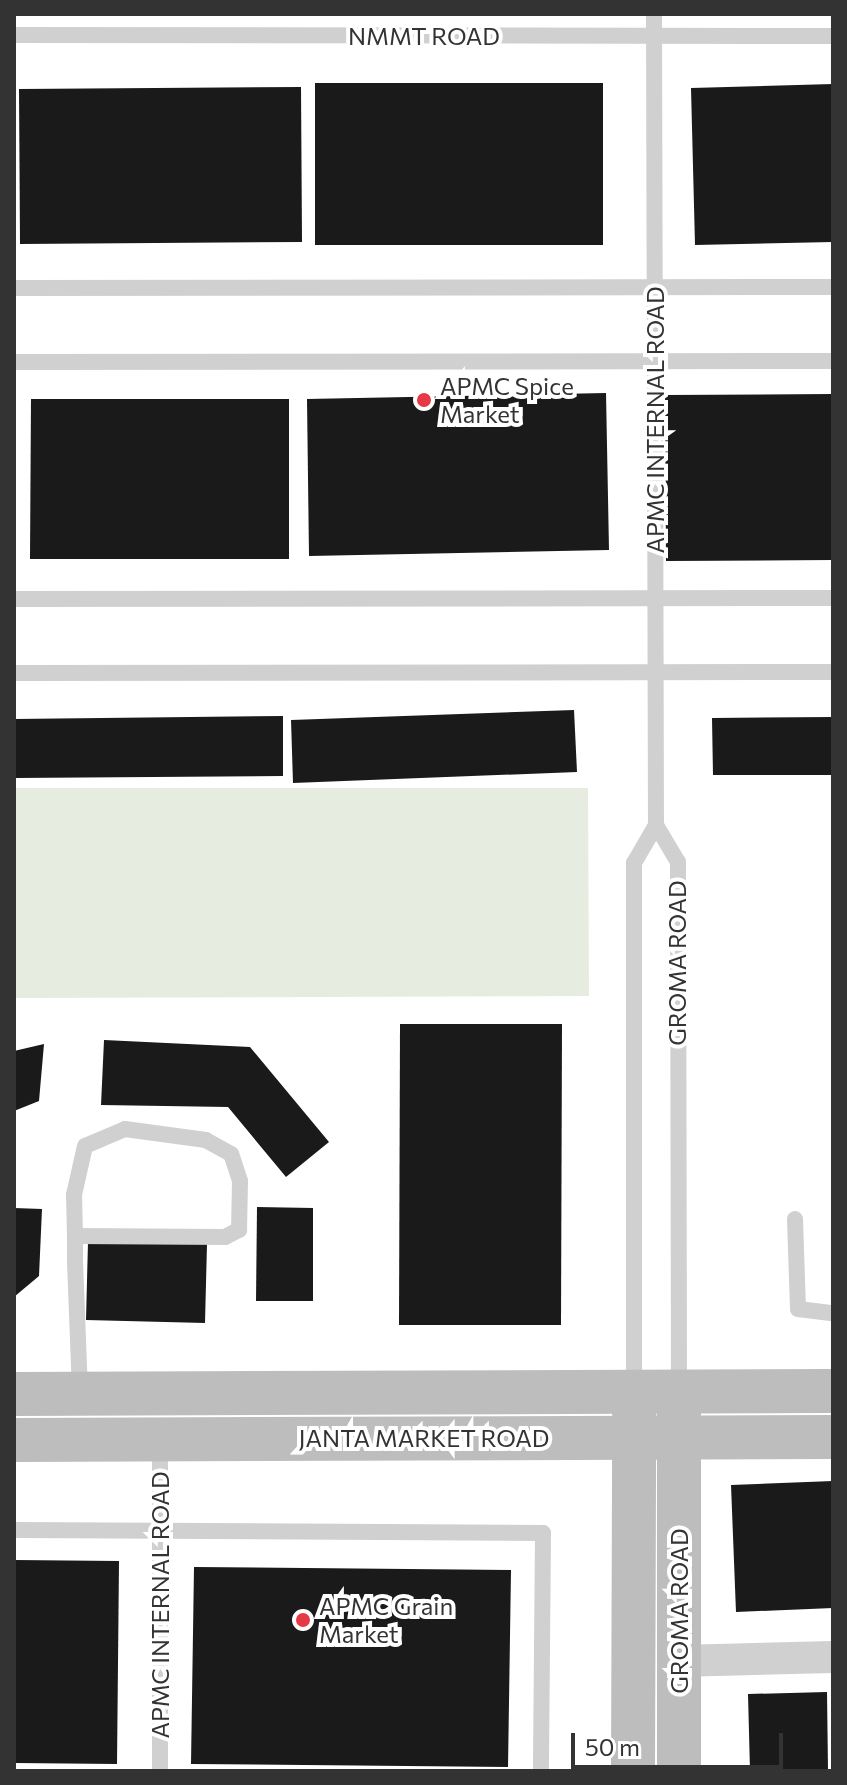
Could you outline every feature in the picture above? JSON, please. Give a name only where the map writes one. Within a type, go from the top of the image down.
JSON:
[{"type":"main road","name":"JANTA MARKET ROAD","points":[[14,1394],[833,1391]]},
{"type":"main road","name":"GROMA ROAD","points":[[633,1771],[634,1392]]},
{"type":"main road","name":"GROMA ROAD","points":[[679,1392],[679,1771]]},
{"type":"main road","name":"JANTA MARKET ROAD","points":[[14,1440],[833,1437]]},
{"type":"street","points":[[679,1661],[833,1657]]},
{"type":"lane","name":"APMC INTERNAL ROAD","points":[[654,14],[656,825]]},
{"type":"lane","name":"NMMT ROAD","points":[[14,35],[833,36]]},
{"type":"lane","points":[[14,288],[833,287]]},
{"type":"lane","points":[[14,362],[833,361]]},
{"type":"lane","points":[[14,599],[833,598]]},
{"type":"lane","points":[[14,673],[833,672]]},
{"type":"lane","name":"GROMA ROAD","points":[[634,1392],[634,863],[656,825],[678,862],[679,1392]]},
{"type":"lane","points":[[75,1236],[225,1237],[239,1230],[240,1181],[231,1154],[206,1140],[125,1129],[85,1146],[75,1236],[80,1394]]},
{"type":"lane","points":[[795,1219],[798,1309],[833,1313]]},
{"type":"lane","name":"APMC INTERNAL ROAD","points":[[160,1439],[160,1771]]},
{"type":"lane","points":[[14,1530],[543,1533],[541,1771]]},
{"type":"shaded area","points":[[14,788],[588,788],[589,996],[14,998]]},
{"type":"building","points":[[315,83],[603,83],[603,245],[315,245]]},
{"type":"building","points":[[833,84],[833,242],[695,245],[691,88]]},
{"type":"building","points":[[301,87],[302,242],[20,244],[19,89]]},
{"type":"building","points":[[606,393],[609,550],[309,556],[307,399]]},
{"type":"building","points":[[833,394],[833,560],[666,561],[665,395]]},
{"type":"building","points":[[31,399],[289,399],[289,559],[30,559]]},
{"type":"building","points":[[574,710],[577,772],[293,783],[291,720]]},
{"type":"building","points":[[283,716],[283,776],[14,778],[14,719]]},
{"type":"building","points":[[833,717],[833,775],[713,775],[712,718]]},
{"type":"building","points":[[400,1024],[562,1024],[561,1325],[399,1325]]},
{"type":"building","points":[[104,1040],[250,1047],[329,1142],[286,1177],[228,1107],[101,1105]]},
{"type":"building","points":[[44,1044],[39,1101],[14,1111],[14,1051]]},
{"type":"building","points":[[257,1207],[313,1208],[313,1301],[256,1301]]},
{"type":"building","points":[[14,1208],[42,1209],[39,1276],[14,1297]]},
{"type":"building","points":[[88,1242],[207,1244],[205,1323],[86,1320]]},
{"type":"building","points":[[833,1481],[833,1608],[736,1612],[731,1485]]},
{"type":"building","points":[[14,1560],[119,1561],[117,1764],[14,1763]]},
{"type":"building","points":[[194,1567],[511,1570],[508,1767],[191,1764]]},
{"type":"building","points":[[827,1692],[828,1771],[750,1771],[748,1694]]},
{"type":"place","name":"APMC Spice Market","points":[[424,400]]},
{"type":"place","name":"APMC Grain Market","points":[[303,1620]]}]
